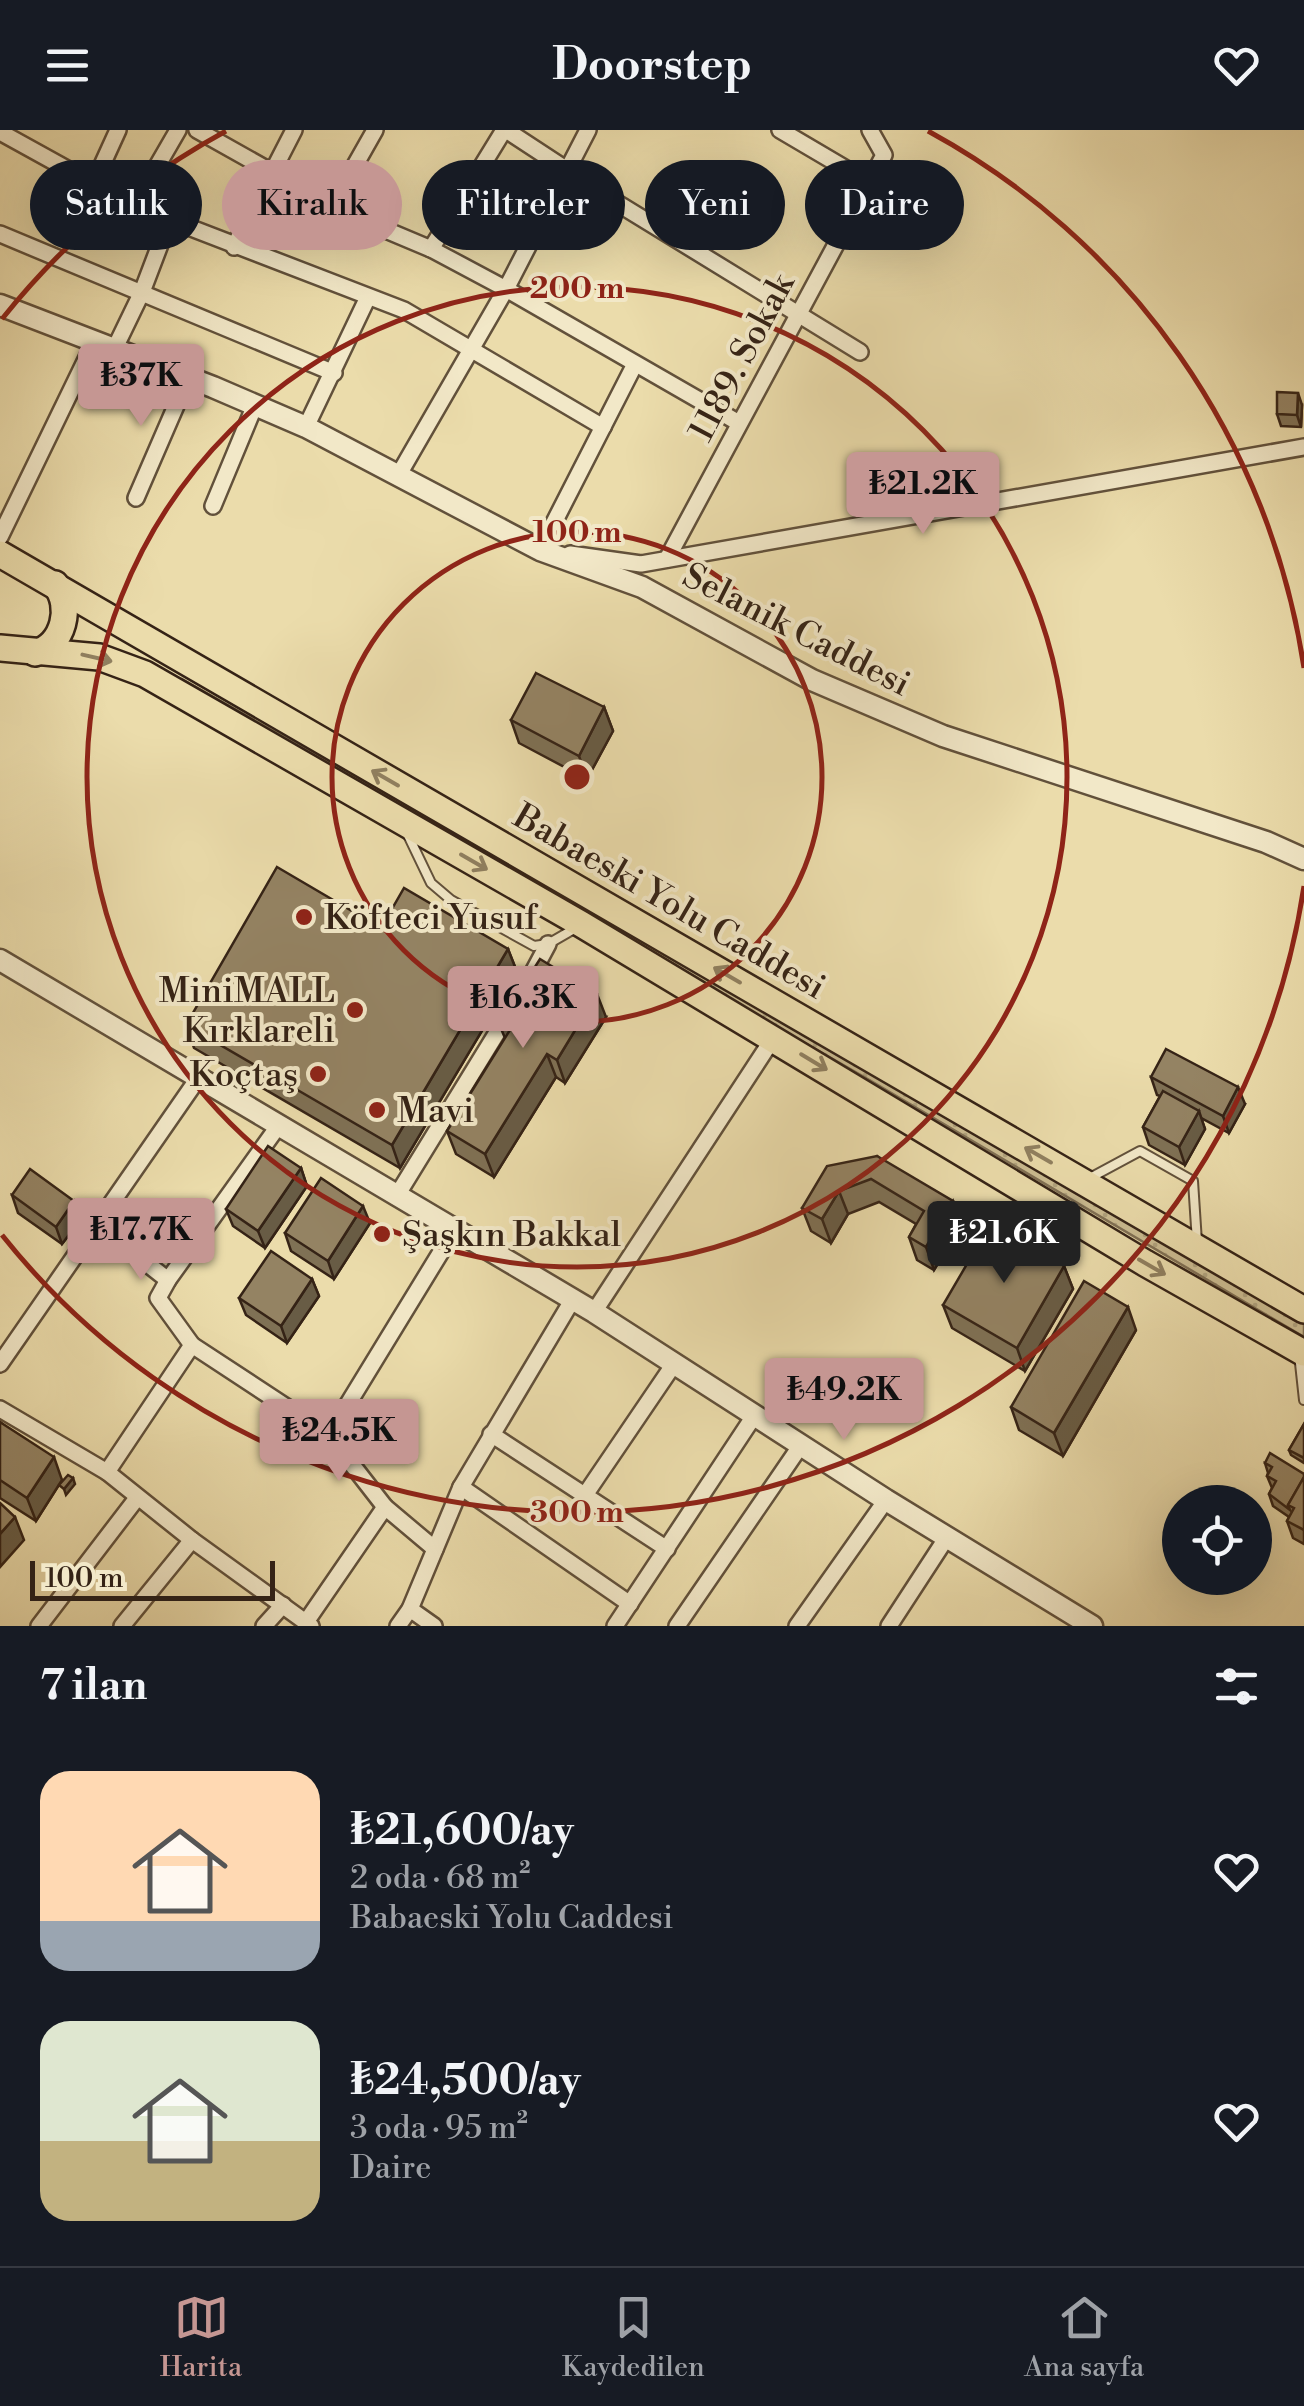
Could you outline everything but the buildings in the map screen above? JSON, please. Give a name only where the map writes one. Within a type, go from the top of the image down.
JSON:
[{"type":"highway","name":"Babaeski Yolu Caddesi","points":[[0,554],[1304,1310]]},
{"type":"highway","points":[[0,659],[41,652],[56,639],[63,618],[63,599],[55,584]]},
{"type":"highway","name":"Babaeski Yolu Caddesi","points":[[0,648],[99,657],[145,674],[774,1037],[1145,1263],[1301,1351]]},
{"type":"street","points":[[105,160],[118,130]]},
{"type":"street","points":[[161,160],[178,130]]},
{"type":"street","points":[[197,130],[249,160]]},
{"type":"street","points":[[279,160],[294,130]]},
{"type":"street","points":[[358,160],[375,130]]},
{"type":"street","points":[[486,160],[505,130],[552,160]]},
{"type":"street","points":[[574,160],[588,130]]},
{"type":"street","points":[[780,130],[831,160]]},
{"type":"street","name":"1189. Sokak","points":[[871,130],[884,155],[882,160]]},
{"type":"street","points":[[0,132],[50,160]]},
{"type":"street","points":[[625,206],[860,352]]},
{"type":"street","points":[[0,234],[334,373]]},
{"type":"street","points":[[0,537],[104,347],[142,292],[158,250]]},
{"type":"street","points":[[245,250],[404,310],[603,427]]},
{"type":"street","points":[[432,250],[739,423]]},
{"type":"street","points":[[398,476],[527,250]]},
{"type":"street","name":"1189. Sokak","points":[[667,559],[833,250]]},
{"type":"street","points":[[306,427],[368,297]]},
{"type":"street","name":"Selanik Caddesi","points":[[0,306],[306,427],[540,550],[642,586],[812,680],[943,736],[1266,842],[1304,859]]},
{"type":"street","points":[[635,364],[540,550],[641,564],[1304,447]]},
{"type":"street","points":[[136,498],[188,378]]},
{"type":"street","points":[[213,506],[255,405]]},
{"type":"street","points":[[396,1196],[482,1060],[548,944]]},
{"type":"street","points":[[0,960],[573,1299],[886,1500],[1092,1626]]},
{"type":"street","points":[[594,1312],[774,1037]]},
{"type":"street","points":[[0,1364],[199,1077]]},
{"type":"street","points":[[279,1125],[158,1298],[192,1344],[330,1435],[385,1506],[435,1549]]},
{"type":"street","points":[[95,1223],[168,1280]]},
{"type":"street","points":[[330,1435],[455,1230]]},
{"type":"street","points":[[398,1626],[410,1609],[461,1487],[573,1299]]},
{"type":"street","points":[[107,1472],[192,1344]]},
{"type":"street","points":[[585,1495],[674,1364]]},
{"type":"street","points":[[0,1409],[107,1472],[192,1540],[309,1624],[385,1506]]},
{"type":"street","points":[[615,1626],[754,1416]]},
{"type":"street","points":[[492,1434],[666,1549]]},
{"type":"street","points":[[678,1626],[802,1445]]},
{"type":"street","points":[[461,1487],[630,1604]]},
{"type":"street","points":[[38,1626],[137,1498]]},
{"type":"street","points":[[798,1626],[886,1500]]},
{"type":"street","points":[[889,1626],[947,1537]]},
{"type":"street","points":[[122,1626],[192,1540]]},
{"type":"street","points":[[264,1626],[282,1605]]},
{"type":"street","points":[[410,1609],[434,1626]]},
{"type":"lane","points":[[400,820],[432,884],[451,900],[534,946],[548,944],[581,924]]},
{"type":"lane","points":[[1084,1182],[1140,1151],[1193,1181],[1198,1249]]},
{"type":"lane","points":[[1301,1351],[1304,1395]]},
{"type":"shaded area","points":[[182,679],[912,1093],[1304,1324],[1304,1337],[866,1078],[174,682]]},
{"type":"place","name":"Köfteci Yusuf","points":[[304,917]]},
{"type":"place","name":"MiniMALL Kırklareli","points":[[355,1010]]},
{"type":"place","name":"Koçtaş","points":[[318,1074]]},
{"type":"place","name":"Mavi","points":[[377,1110]]},
{"type":"place","name":"Şaşkın Bakkal","points":[[382,1234]]}]
